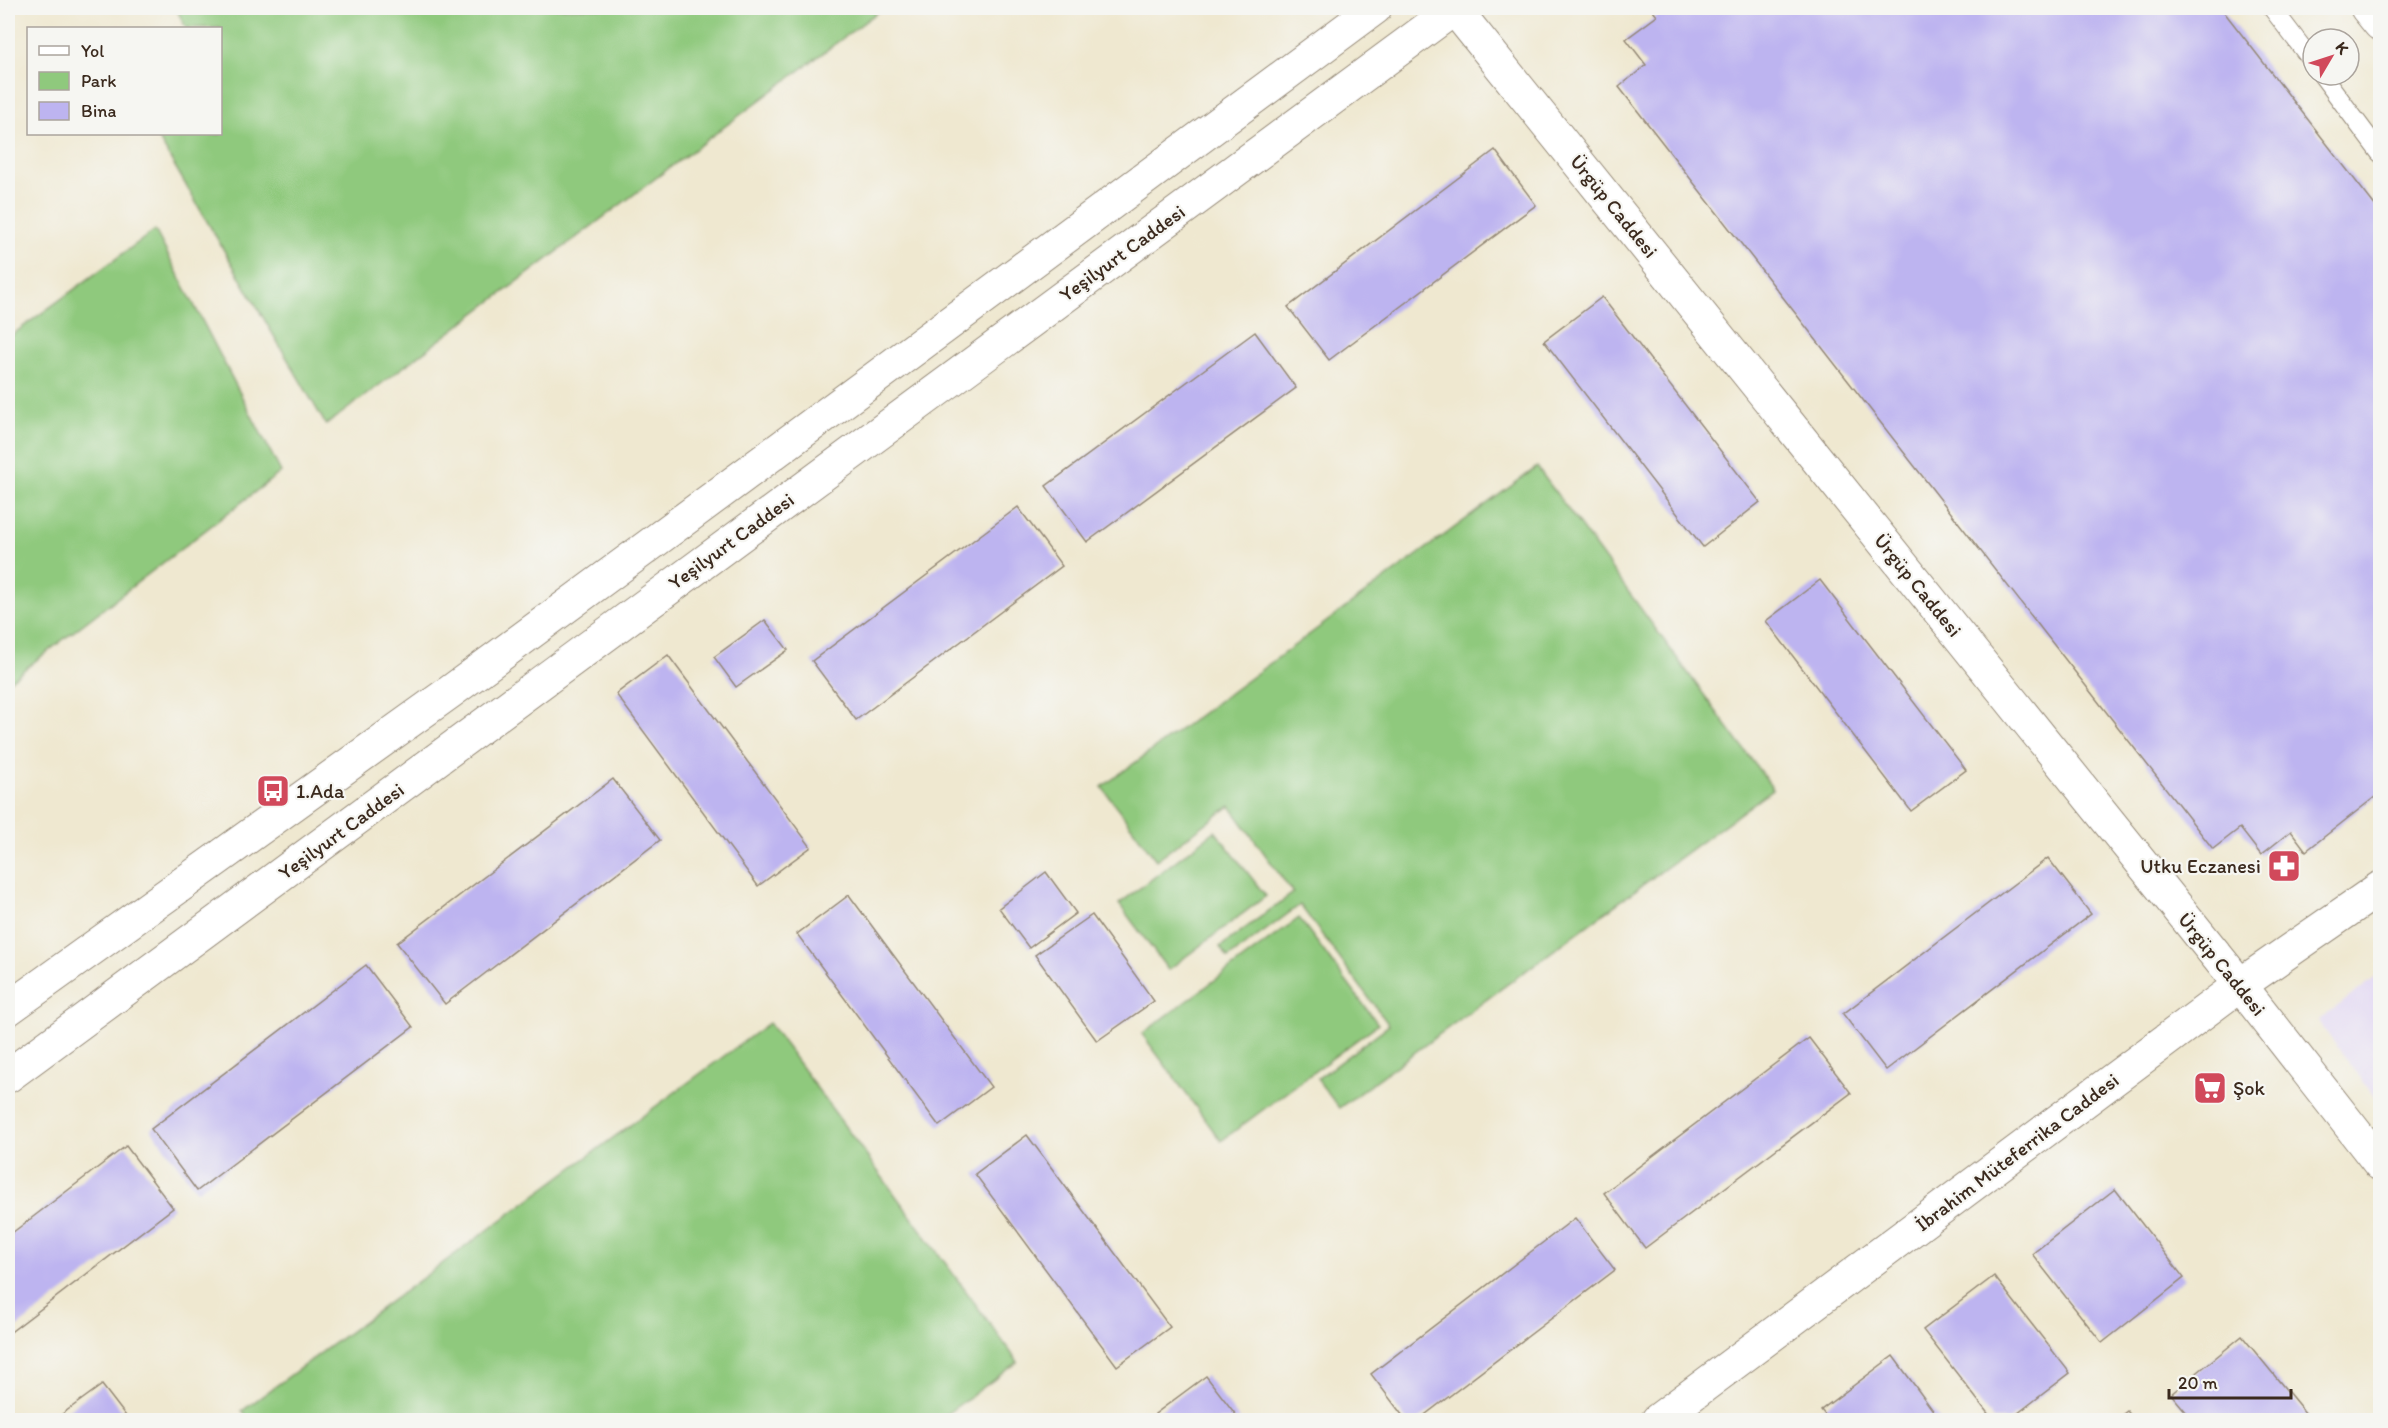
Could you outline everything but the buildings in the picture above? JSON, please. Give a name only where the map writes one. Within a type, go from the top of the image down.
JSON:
[{"type":"main road","points":[[8,1009],[528,635],[1375,8]]},
{"type":"main road","name":"Yeşilyurt Caddesi","points":[[8,1076],[1454,8]]},
{"type":"main road","name":"Ürgüp Caddesi","points":[[1454,8],[2240,985],[2380,1164]]},
{"type":"main road","points":[[2367,8],[2380,24]]},
{"type":"main road","points":[[651,544],[679,579]]},
{"type":"main road","points":[[528,635],[554,673]]},
{"type":"main road","name":"İbrahim Müteferrika Caddesi","points":[[1658,1420],[2240,985],[2380,888]]},
{"type":"lane","points":[[2272,8],[2301,46]]},
{"type":"lane","points":[[2331,87],[2380,153]]},
{"type":"shaded area","points":[[2380,974],[2380,1104],[2318,1021]]},
{"type":"green space","points":[[176,8],[883,8],[326,425],[157,135],[222,135],[222,27],[186,27]]},
{"type":"green space","points":[[155,230],[281,472],[8,682],[8,338]]},
{"type":"green space","points":[[1537,467],[1773,789],[1339,1108],[1317,1079],[1389,1025],[1300,905],[1228,958],[1220,947],[1293,893],[1230,806],[1156,860],[1102,787]]},
{"type":"green space","points":[[1215,831],[1266,896],[1168,970],[1119,904]]},
{"type":"green space","points":[[1299,918],[1378,1024],[1221,1141],[1142,1034]]},
{"type":"green space","points":[[769,1023],[1018,1362],[938,1420],[249,1420],[242,1411]]},
{"type":"place","name":"1.Ada","points":[[273,791]]},
{"type":"place","name":"Utku Eczanesi","points":[[2284,866]]},
{"type":"place","name":"Şok","points":[[2210,1088]]}]
